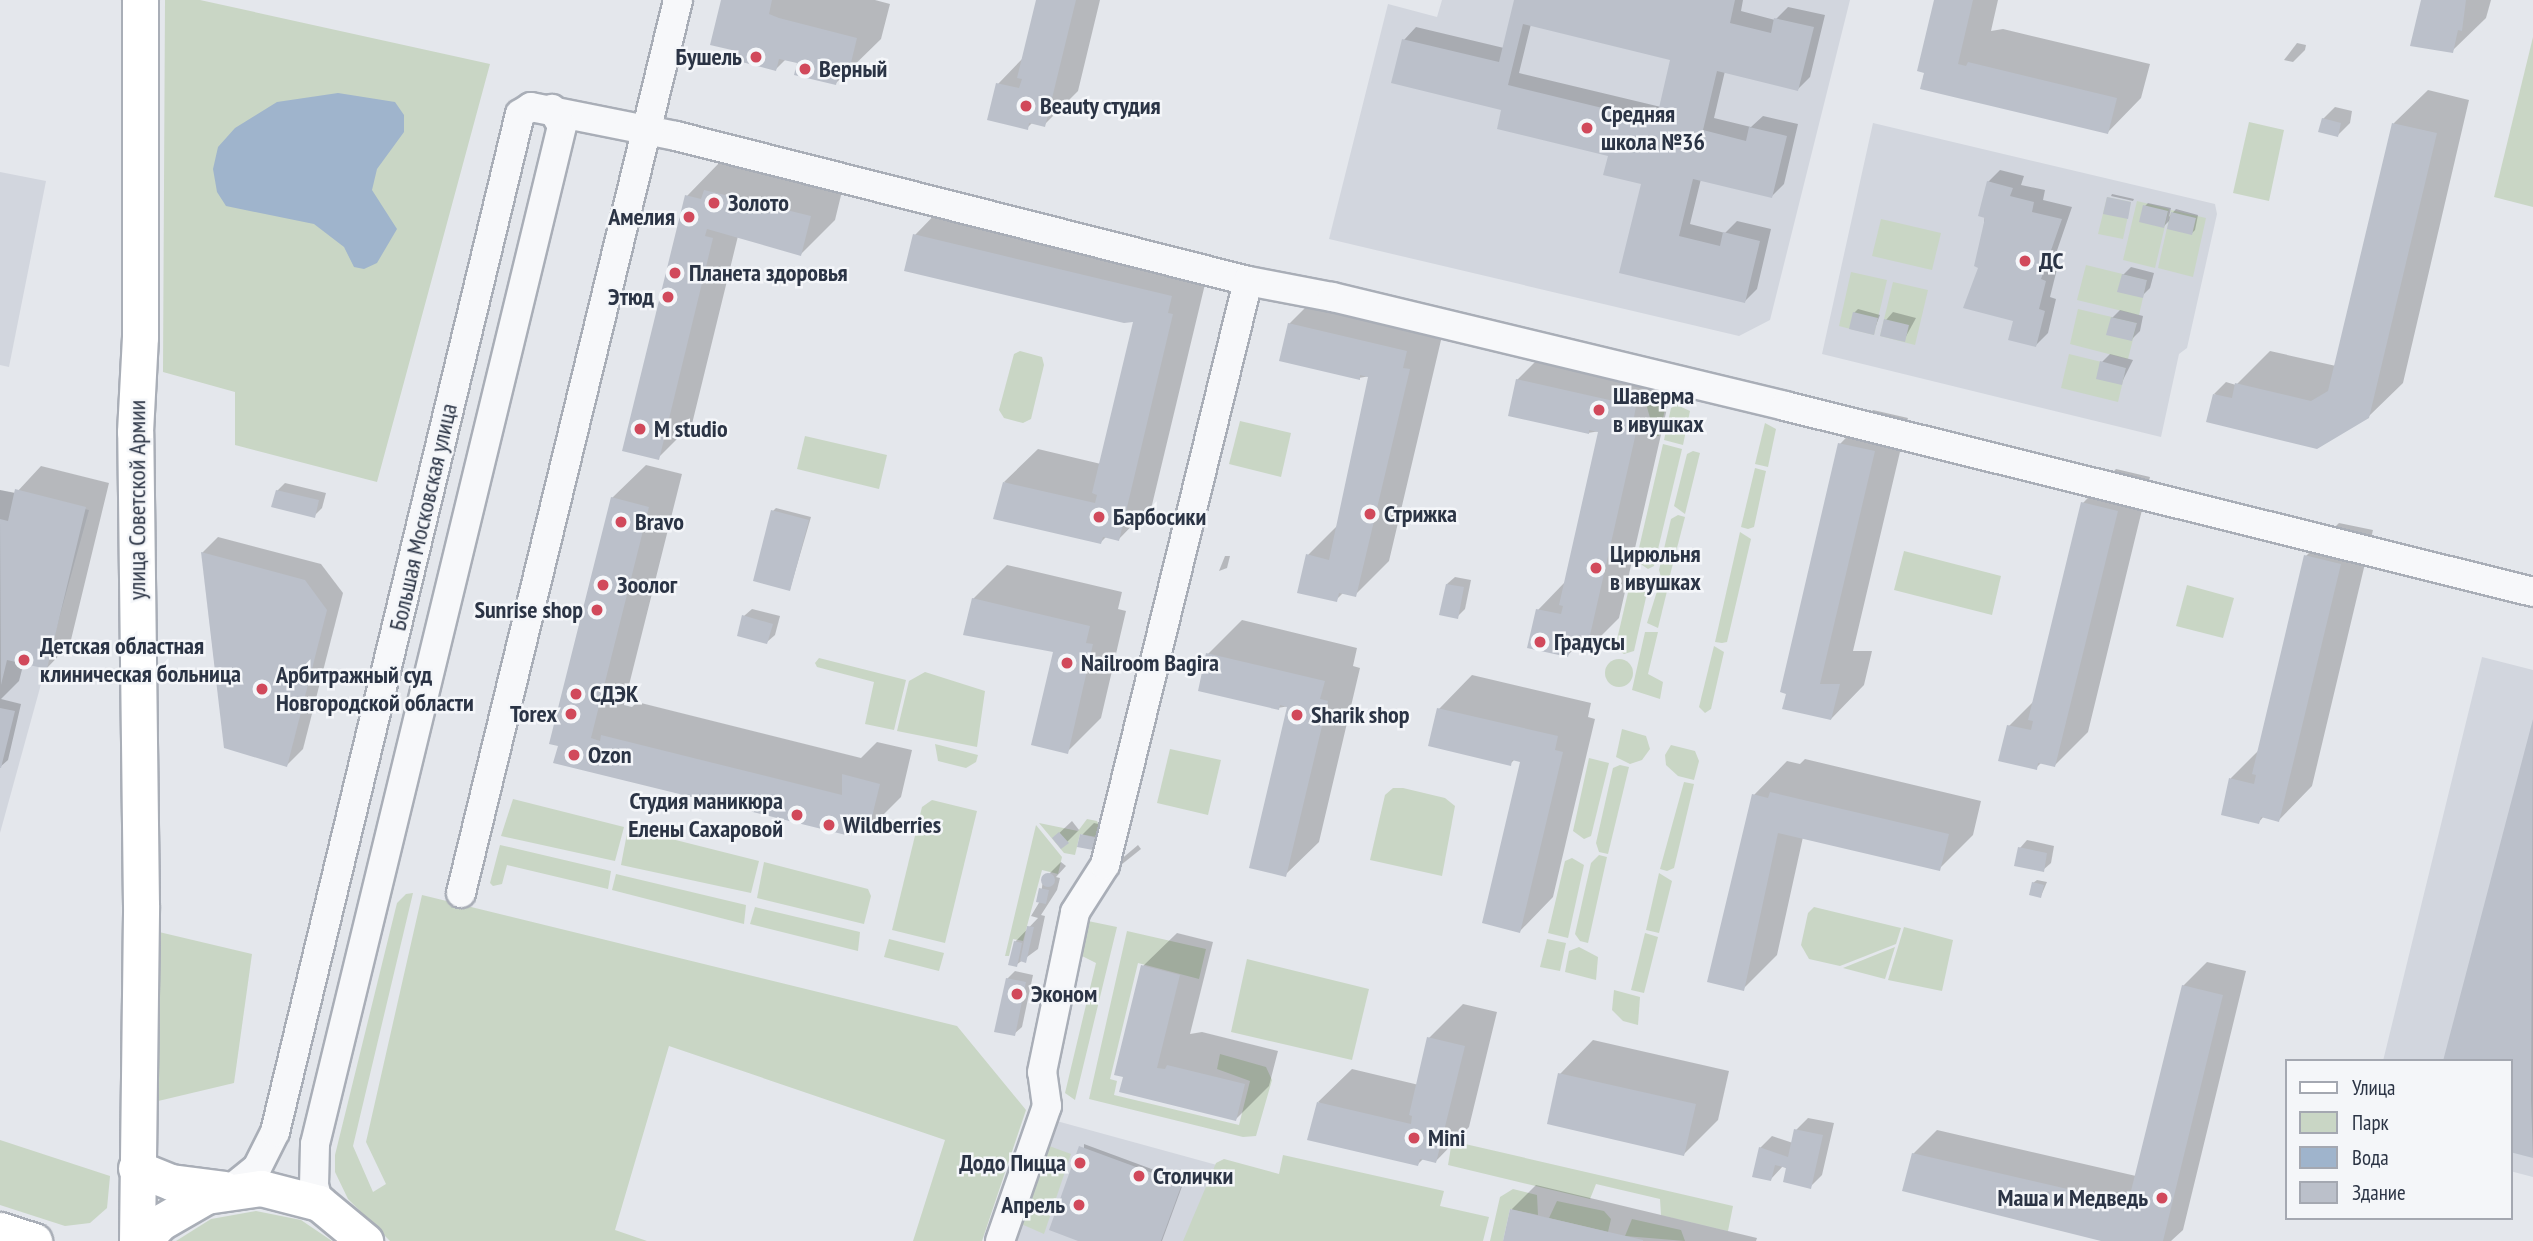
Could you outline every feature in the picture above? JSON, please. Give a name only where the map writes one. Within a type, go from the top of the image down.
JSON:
[{"type":"main road","name":"улица Советской Армии","points":[[137,1241],[141,905],[135,432],[140,337],[140,0]]},
{"type":"main road","points":[[136,1168],[171,1182],[231,1189],[284,1190],[319,1203],[365,1241]]},
{"type":"main road","points":[[143,1241],[182,1207],[231,1189]]},
{"type":"main road","points":[[0,1230],[34,1241]]},
{"type":"street","points":[[461,893],[678,0]]},
{"type":"street","name":"Большая Московская улица","points":[[231,1189],[257,1168],[275,1132],[520,114],[531,107],[557,118],[315,1144],[314,1186],[319,1203]]},
{"type":"street","points":[[557,118],[646,131],[1248,281],[1332,297],[2367,548],[2533,592]]},
{"type":"street","points":[[1000,1241],[1047,1106],[1042,1072],[1075,912],[1105,865],[1248,281]]},
{"type":"shaded area","name":"Средняя школа №36","points":[[1442,0],[1850,0],[1770,320],[1739,336],[1329,239],[1388,4],[1437,17]]},
{"type":"shaded area","name":"ДС","points":[[1873,123],[2215,204],[2217,214],[2187,348],[2179,354],[2161,437],[1822,354]]},
{"type":"shaded area","points":[[0,172],[46,181],[9,367],[0,365]]},
{"type":"shaded area","name":"Детская областная клиническая больница","points":[[0,490],[89,510],[0,833]]},
{"type":"shaded area","points":[[2482,657],[2533,670],[2533,1177],[2512,1172],[2512,1059],[2383,1059]]},
{"type":"shaded area","points":[[1053,1120],[1235,1170],[1210,1241],[1009,1241]]},
{"type":"green space","points":[[165,0],[200,0],[490,64],[377,482],[235,445],[235,392],[163,372]]},
{"type":"green space","points":[[2533,37],[2533,207],[2494,197]]},
{"type":"green space","points":[[2249,122],[2284,130],[2269,201],[2233,193]]},
{"type":"green space","points":[[2107,197],[2131,202],[2123,239],[2098,234]]},
{"type":"green space","points":[[2137,201],[2169,209],[2155,268],[2123,260]]},
{"type":"green space","points":[[2171,210],[2206,218],[2193,277],[2158,268]]},
{"type":"green space","points":[[1881,219],[1941,233],[1932,270],[1872,256]]},
{"type":"green space","points":[[2086,265],[2147,280],[2139,315],[2077,300]]},
{"type":"green space","points":[[1851,272],[1887,280],[1874,335],[1839,326]]},
{"type":"green space","points":[[1893,282],[1928,290],[1915,345],[1880,336]]},
{"type":"green space","points":[[2078,309],[2137,323],[2128,359],[2070,344]]},
{"type":"green space","points":[[1020,351],[1042,357],[1044,365],[1031,419],[1023,423],[1004,418],[999,410],[1014,354]]},
{"type":"green space","points":[[2069,354],[2126,368],[2118,402],[2061,388]]},
{"type":"green space","points":[[1651,396],[1666,405],[1659,436],[1655,436],[1645,400]]},
{"type":"green space","points":[[1677,405],[1690,411],[1683,445],[1664,440],[1671,408]]},
{"type":"green space","points":[[1240,421],[1291,433],[1281,477],[1229,464]]},
{"type":"green space","points":[[1765,423],[1776,429],[1768,467],[1755,464]]},
{"type":"green space","points":[[805,436],[887,455],[879,489],[797,469]]},
{"type":"green space","points":[[1663,444],[1682,449],[1654,566],[1648,569],[1636,561]]},
{"type":"green space","points":[[1693,451],[1700,453],[1685,514],[1674,506],[1687,454]]},
{"type":"green space","points":[[1755,468],[1766,471],[1754,527],[1748,529],[1741,527]]},
{"type":"green space","points":[[1678,515],[1685,517],[1669,579],[1661,577],[1659,570],[1671,519]]},
{"type":"green space","points":[[1740,532],[1751,539],[1727,642],[1715,642]]},
{"type":"green space","points":[[1904,551],[2001,576],[1992,615],[1894,590]]},
{"type":"green space","points":[[1659,585],[1668,587],[1658,628],[1647,623]]},
{"type":"green space","points":[[2187,585],[2234,598],[2223,638],[2176,626]]},
{"type":"green space","points":[[1635,586],[1647,593],[1634,651],[1624,654],[1615,648],[1629,588]]},
{"type":"green space","points":[[1645,632],[1658,632],[1648,674],[1663,682],[1660,699],[1632,690]]},
{"type":"green space","points":[[1714,646],[1724,652],[1711,709],[1705,713],[1699,707]]},
{"type":"green space","points":[[819,658],[906,680],[894,730],[865,724],[874,682],[817,667],[815,663]]},
{"type":"green space","points":[[1619,659],[1629,663],[1633,673],[1629,683],[1619,687],[1609,683],[1605,673],[1609,663]]},
{"type":"green space","points":[[925,672],[985,691],[977,747],[897,731],[909,681]]},
{"type":"green space","points":[[1622,729],[1646,736],[1650,749],[1642,760],[1630,764],[1616,757]]},
{"type":"green space","points":[[935,744],[978,755],[976,762],[966,768],[938,761]]},
{"type":"green space","points":[[1671,745],[1695,751],[1699,761],[1694,780],[1678,776],[1666,765],[1665,755]]},
{"type":"green space","points":[[1170,749],[1221,760],[1208,815],[1157,803]]},
{"type":"green space","points":[[1589,758],[1609,763],[1591,836],[1584,839],[1573,831]]},
{"type":"green space","points":[[1620,765],[1629,767],[1608,854],[1599,852],[1596,843],[1613,768]]},
{"type":"green space","points":[[1684,782],[1694,784],[1674,868],[1667,871],[1660,869]]},
{"type":"green space","points":[[1393,788],[1445,798],[1455,806],[1442,876],[1370,860],[1385,795]]},
{"type":"green space","points":[[513,799],[624,827],[615,861],[501,836]]},
{"type":"green space","points":[[932,800],[977,811],[945,943],[892,930],[922,807]]},
{"type":"green space","points":[[1087,819],[1097,821],[1101,830],[1098,859],[1092,858],[1096,837],[1080,834],[1075,855],[1064,853],[1039,823],[1078,831]]},
{"type":"green space","points":[[1036,825],[1062,857],[1058,874],[1042,870],[1023,941],[1013,939],[1009,956],[1005,956]]},
{"type":"green space","points":[[628,828],[759,861],[751,893],[621,865]]},
{"type":"green space","points":[[500,845],[611,871],[608,889],[507,865],[502,884],[493,886],[490,883]]},
{"type":"green space","points":[[1599,855],[1607,857],[1588,943],[1580,941],[1575,934],[1591,863]]},
{"type":"green space","points":[[1572,858],[1584,865],[1568,938],[1548,933],[1565,861]]},
{"type":"green space","points":[[764,862],[868,889],[871,896],[864,924],[757,898]]},
{"type":"green space","points":[[1659,873],[1672,881],[1659,933],[1646,930]]},
{"type":"green space","points":[[616,874],[746,905],[744,924],[612,890]]},
{"type":"green space","points":[[413,893],[353,1146],[373,1192],[386,1184],[366,1142],[422,895],[957,1026],[1026,1110],[982,1241],[913,1241],[945,1140],[669,1046],[615,1230],[647,1241],[390,1241],[348,1199],[335,1172],[335,1155],[397,903],[406,894]]},
{"type":"green space","points":[[755,907],[860,932],[858,951],[750,924]]},
{"type":"green space","points":[[1814,907],[1901,928],[1896,944],[1840,966],[1809,959],[1801,945],[1808,913]]},
{"type":"green space","points":[[1088,921],[1117,927],[1075,1100],[1065,1093],[1096,963],[1080,955]]},
{"type":"green space","points":[[1904,927],[1953,940],[1942,991],[1888,980]]},
{"type":"green space","points":[[1127,931],[1206,949],[1199,979],[1138,963],[1110,1079],[1117,1081],[1114,1095],[1239,1125],[1250,1081],[1217,1069],[1220,1054],[1266,1067],[1272,1080],[1256,1136],[1243,1137],[1089,1099]]},
{"type":"green space","points":[[159,932],[252,954],[234,1083],[154,1102]]},
{"type":"green space","points":[[1645,933],[1658,937],[1644,993],[1631,990]]},
{"type":"green space","points":[[889,939],[944,953],[939,971],[884,957]]},
{"type":"green space","points":[[1547,939],[1566,943],[1560,971],[1540,967]]},
{"type":"green space","points":[[1579,947],[1598,957],[1596,980],[1565,972],[1569,951]]},
{"type":"green space","points":[[1895,947],[1885,979],[1843,968]]},
{"type":"green space","points":[[1247,959],[1369,989],[1352,1060],[1231,1032]]},
{"type":"green space","points":[[1614,990],[1640,997],[1638,1025],[1623,1021],[1612,1010]]},
{"type":"green space","points":[[0,1140],[110,1176],[107,1208],[90,1223],[65,1226],[0,1205]]},
{"type":"green space","points":[[1452,1141],[1733,1206],[1728,1231],[1661,1215],[1660,1199],[1596,1184],[1590,1199],[1448,1165]]},
{"type":"green space","points":[[1041,1143],[1071,1154],[1044,1234],[1019,1223]]},
{"type":"green space","points":[[1283,1155],[1444,1191],[1440,1206],[1489,1217],[1483,1241],[1183,1241],[1216,1163],[1224,1159],[1279,1174]]},
{"type":"green space","points":[[1513,1189],[1537,1195],[1538,1215],[1510,1209],[1503,1241],[1490,1241],[1500,1197]]},
{"type":"green space","points":[[1557,1201],[1604,1211],[1611,1219],[1608,1232],[1549,1218]]},
{"type":"green space","points":[[256,1211],[301,1220],[332,1241],[176,1241],[211,1219]]},
{"type":"green space","points":[[1632,1219],[1681,1230],[1685,1241],[1625,1236]]},
{"type":"water","points":[[338,93],[395,102],[404,115],[404,132],[377,169],[372,190],[397,229],[377,263],[364,269],[354,267],[344,247],[314,224],[226,206],[217,192],[213,169],[218,147],[235,128],[277,102]]},
{"type":"building","points":[[721,0],[772,0],[769,14],[857,38],[848,75],[839,73],[836,85],[794,75],[797,63],[779,59],[776,71],[734,60],[736,51],[710,45]]},
{"type":"building","points":[[1036,0],[1076,0],[1045,127],[1029,123],[1028,130],[987,120],[996,83],[1019,88],[1022,79],[1017,78]]},
{"type":"building","points":[[1514,0],[1735,0],[1730,23],[1771,33],[1774,18],[1814,27],[1798,91],[1717,71],[1703,130],[1746,141],[1749,127],[1787,136],[1772,198],[1693,179],[1679,236],[1720,246],[1723,232],[1760,241],[1745,303],[1619,273],[1641,184],[1603,175],[1608,156],[1497,129],[1501,110],[1391,83],[1402,39],[1499,62]],"holes":[[[1523,24],[1670,60],[1656,121],[1508,85]]]},
{"type":"building","points":[[1934,0],[1973,0],[1958,64],[1966,66],[1968,62],[2117,98],[2108,134],[1920,89],[1924,73],[1917,71]]},
{"type":"building","points":[[2421,0],[2466,0],[2462,31],[2458,30],[2453,53],[2410,46]]},
{"type":"building","points":[[2322,118],[2341,123],[2338,137],[2318,132]]},
{"type":"building","points":[[2392,123],[2437,133],[2369,418],[2317,449],[2206,422],[2213,394],[2232,398],[2235,383],[2311,401],[2328,391]]},
{"type":"building","points":[[1987,181],[2013,188],[2010,196],[2034,202],[2032,212],[2062,219],[2041,279],[2046,281],[2039,309],[2045,311],[2036,347],[2008,340],[2013,321],[1963,308],[1978,268],[1974,266],[1985,218],[1978,216]]},
{"type":"building","points":[[704,190],[811,216],[801,256],[707,229],[705,236],[713,238],[659,460],[622,451],[685,195],[701,199]]},
{"type":"building","points":[[2107,197],[2131,202],[2128,219],[2103,214]]},
{"type":"building","points":[[2143,205],[2168,211],[2164,228],[2139,222]]},
{"type":"building","points":[[2171,212],[2196,218],[2192,235],[2167,229]]},
{"type":"building","points":[[913,234],[1172,296],[1168,313],[1173,314],[1119,541],[1103,537],[1101,544],[993,519],[1003,482],[1095,503],[1097,495],[1092,493],[1133,322],[1124,323],[904,271]]},
{"type":"building","points":[[2122,274],[2147,280],[2143,298],[2117,292]]},
{"type":"building","points":[[1853,312],[1878,318],[1874,335],[1849,329]]},
{"type":"building","points":[[2111,317],[2137,323],[2132,341],[2106,335]]},
{"type":"building","points":[[1884,319],[1909,325],[1905,342],[1880,336]]},
{"type":"building","points":[[1288,323],[1407,351],[1403,368],[1410,369],[1356,597],[1339,593],[1337,602],[1297,593],[1306,554],[1329,560],[1368,377],[1360,375],[1360,380],[1279,361]]},
{"type":"building","points":[[2100,361],[2126,368],[2122,385],[2096,379]]},
{"type":"building","points":[[1516,379],[1636,406],[1633,423],[1638,424],[1586,653],[1570,650],[1568,657],[1527,648],[1536,609],[1561,614],[1563,606],[1559,605],[1598,432],[1589,430],[1589,434],[1508,416]]},
{"type":"building","points":[[1838,443],[1875,451],[1820,684],[1840,684],[1831,720],[1782,709],[1786,694],[1780,692]]},
{"type":"building","name":"Детская областная клиническая больница","points":[[15,489],[86,507],[47,669],[7,660],[1,685],[0,519],[8,521]]},
{"type":"building","points":[[276,490],[319,500],[315,518],[271,507]]},
{"type":"building","points":[[611,497],[649,507],[591,738],[600,741],[601,735],[842,795],[842,774],[880,784],[868,833],[851,829],[850,836],[553,763],[558,746],[549,744]]},
{"type":"building","points":[[2081,502],[2118,511],[2055,767],[2038,763],[2037,770],[1998,761],[2007,725],[2031,730],[2033,721],[2028,720]]},
{"type":"building","points":[[771,510],[809,520],[790,591],[753,581]]},
{"type":"building","name":"Арбитражный суд Новгородской области","points":[[201,552],[305,580],[327,610],[287,767],[224,748]]},
{"type":"building","points":[[2304,555],[2341,564],[2279,822],[2261,817],[2259,824],[2221,815],[2229,778],[2254,784],[2256,775],[2252,774]]},
{"type":"building","points":[[1446,584],[1464,587],[1458,619],[1439,615]]},
{"type":"building","points":[[972,598],[1090,626],[1086,643],[1093,644],[1068,754],[1031,745],[1053,652],[963,635]]},
{"type":"building","points":[[742,615],[773,624],[767,644],[737,636]]},
{"type":"building","points":[[1206,653],[1325,681],[1320,699],[1328,701],[1286,877],[1249,868],[1287,707],[1280,705],[1279,710],[1198,691]]},
{"type":"building","points":[[0,708],[15,711],[1,768],[0,768]]},
{"type":"building","points":[[1437,708],[1558,736],[1555,750],[1563,752],[1520,933],[1482,923],[1520,762],[1512,760],[1511,766],[1428,746]]},
{"type":"building","points":[[2533,719],[2533,1158],[2512,1153],[2512,1059],[2444,1059]]},
{"type":"building","points":[[1770,792],[1949,834],[1940,871],[1778,833],[1744,991],[1707,982],[1752,794],[1768,798]]},
{"type":"building","points":[[1059,832],[1069,843],[1061,849],[1052,838]]},
{"type":"building","points":[[1080,834],[1096,838],[1093,850],[1077,847]]},
{"type":"building","points":[[2018,847],[2047,853],[2044,872],[2014,866]]},
{"type":"building","points":[[1045,873],[1051,873],[1055,880],[1051,887],[1045,887],[1041,883],[1041,877]]},
{"type":"building","points":[[2032,882],[2044,885],[2041,898],[2029,895]]},
{"type":"building","points":[[1039,888],[1049,890],[1046,904],[1036,902]]},
{"type":"building","points":[[1027,926],[1034,927],[1026,963],[1020,961]]},
{"type":"building","points":[[1014,941],[1022,943],[1017,967],[1008,965]]},
{"type":"building","points":[[1141,965],[1180,975],[1157,1068],[1165,1069],[1167,1065],[1245,1084],[1236,1121],[1119,1092],[1123,1077],[1114,1075]]},
{"type":"building","points":[[1006,978],[1026,982],[1015,1036],[994,1032]]},
{"type":"building","points":[[2182,985],[2223,995],[2163,1241],[2101,1241],[1902,1191],[1912,1153],[2128,1203]]},
{"type":"building","points":[[1427,1037],[1465,1046],[1436,1163],[1420,1159],[1418,1166],[1307,1140],[1317,1102],[1411,1124],[1412,1116],[1409,1115]]},
{"type":"building","points":[[1558,1073],[1696,1104],[1684,1156],[1547,1124]]},
{"type":"building","points":[[1794,1129],[1823,1135],[1811,1189],[1783,1182],[1786,1168],[1775,1165],[1771,1181],[1752,1177],[1759,1147],[1788,1157]]},
{"type":"building","points":[[1079,1146],[1182,1184],[1161,1241],[1078,1241],[1049,1230]]},
{"type":"building","points":[[1510,1209],[1643,1240],[1643,1241],[1503,1241]]},
{"type":"place","name":"Бушель","points":[[756,57]]},
{"type":"place","name":"Верный","points":[[805,69]]},
{"type":"place","name":"Beauty студия","points":[[1026,106]]},
{"type":"place","name":"Средняя школа №36","points":[[1587,128]]},
{"type":"place","name":"Золото","points":[[714,203]]},
{"type":"place","name":"Амелия","points":[[689,217]]},
{"type":"place","name":"ДС","points":[[2025,261]]},
{"type":"place","name":"Планета здоровья","points":[[675,273]]},
{"type":"place","name":"Этюд","points":[[668,297]]},
{"type":"place","name":"Шаверма в ивушках","points":[[1599,410]]},
{"type":"place","name":"M studio","points":[[640,429]]},
{"type":"place","name":"Стрижка","points":[[1370,514]]},
{"type":"place","name":"Барбосики","points":[[1099,517]]},
{"type":"place","name":"Bravo","points":[[621,522]]},
{"type":"place","name":"Цирюльня в ивушках","points":[[1596,568]]},
{"type":"place","name":"Зоолог","points":[[603,585]]},
{"type":"place","name":"Sunrise shop","points":[[597,610]]},
{"type":"place","name":"Градусы","points":[[1540,642]]},
{"type":"place","name":"Детская областная клиническая больница","points":[[24,660]]},
{"type":"place","name":"Nailroom Bagira","points":[[1067,663]]},
{"type":"place","name":"Арбитражный суд Новгородской области","points":[[262,689]]},
{"type":"place","name":"СДЭК","points":[[576,694]]},
{"type":"place","name":"Torex","points":[[571,714]]},
{"type":"place","name":"Sharik shop","points":[[1297,715]]},
{"type":"place","name":"Ozon","points":[[574,755]]},
{"type":"place","name":"Студия маникюра Елены Сахаровой","points":[[797,815]]},
{"type":"place","name":"Wildberries","points":[[829,825]]},
{"type":"place","name":"Эконом","points":[[1017,994]]},
{"type":"place","name":"Mini","points":[[1414,1138]]},
{"type":"place","name":"Додо Пицца","points":[[1080,1163]]},
{"type":"place","name":"Столички","points":[[1139,1176]]},
{"type":"place","name":"Маша и Медведь","points":[[2162,1198]]},
{"type":"place","name":"Апрель","points":[[1079,1205]]}]
